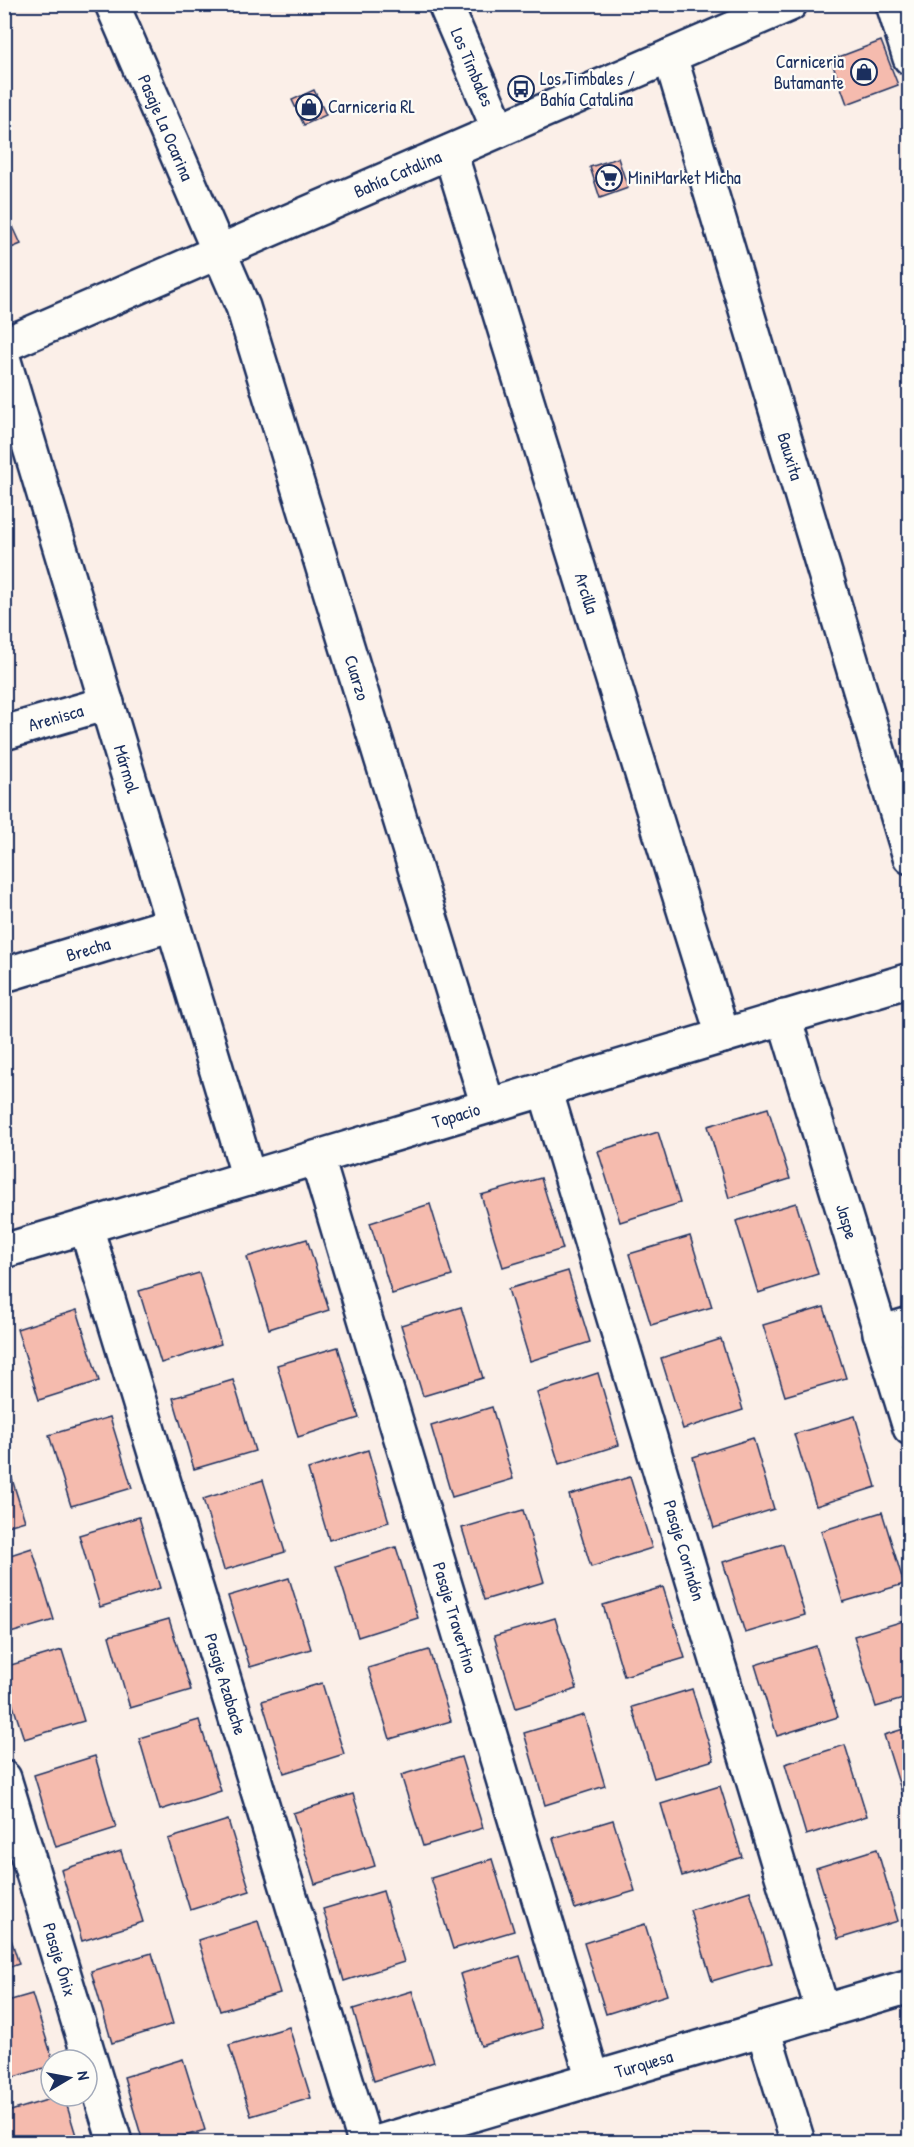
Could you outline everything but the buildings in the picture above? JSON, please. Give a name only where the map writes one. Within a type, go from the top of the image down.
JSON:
[{"type":"street","name":"Pasaje La Ocarina","points":[[112,4],[219,252]]},
{"type":"street","name":"Los Timbales","points":[[445,4],[499,130]]},
{"type":"street","points":[[893,4],[909,58]]},
{"type":"street","name":"Bahía Catalina","points":[[4,345],[784,6]]},
{"type":"street","name":"Bauxita","points":[[670,56],[909,857]]},
{"type":"street","name":"Arcilla","points":[[450,152],[723,1036]]},
{"type":"street","name":"Cuarzo","points":[[219,252],[243,307],[488,1106]]},
{"type":"street","name":"Mármol","points":[[4,361],[249,1178]]},
{"type":"street","name":"Arenisca","points":[[4,733],[107,702]]},
{"type":"street","name":"Brecha","points":[[4,975],[173,924]]},
{"type":"street","name":"Topacio","points":[[4,1251],[909,980]]},
{"type":"street","name":"Jaspe","points":[[784,1017],[895,1328],[909,1428]]},
{"type":"street","name":"Pasaje Corindón","points":[[545,1089],[823,2012]]},
{"type":"street","name":"Pasaje Travertino","points":[[317,1158],[593,2079]]},
{"type":"street","name":"Pasaje Azabache","points":[[87,1227],[365,2142]]},
{"type":"street","name":"Pasaje Ónix","points":[[4,1778],[115,2142]]},
{"type":"street","name":"Turquesa","points":[[379,2142],[909,1986]]},
{"type":"street","points":[[763,2029],[798,2142]]},
{"type":"place","name":"Carniceria Butamante","points":[[864,72]]},
{"type":"place","name":"Los Timbales / Bahía Catalina","points":[[521,89]]},
{"type":"place","name":"Carniceria RL","points":[[309,107]]},
{"type":"place","name":"MiniMarket Micha","points":[[609,178]]}]
